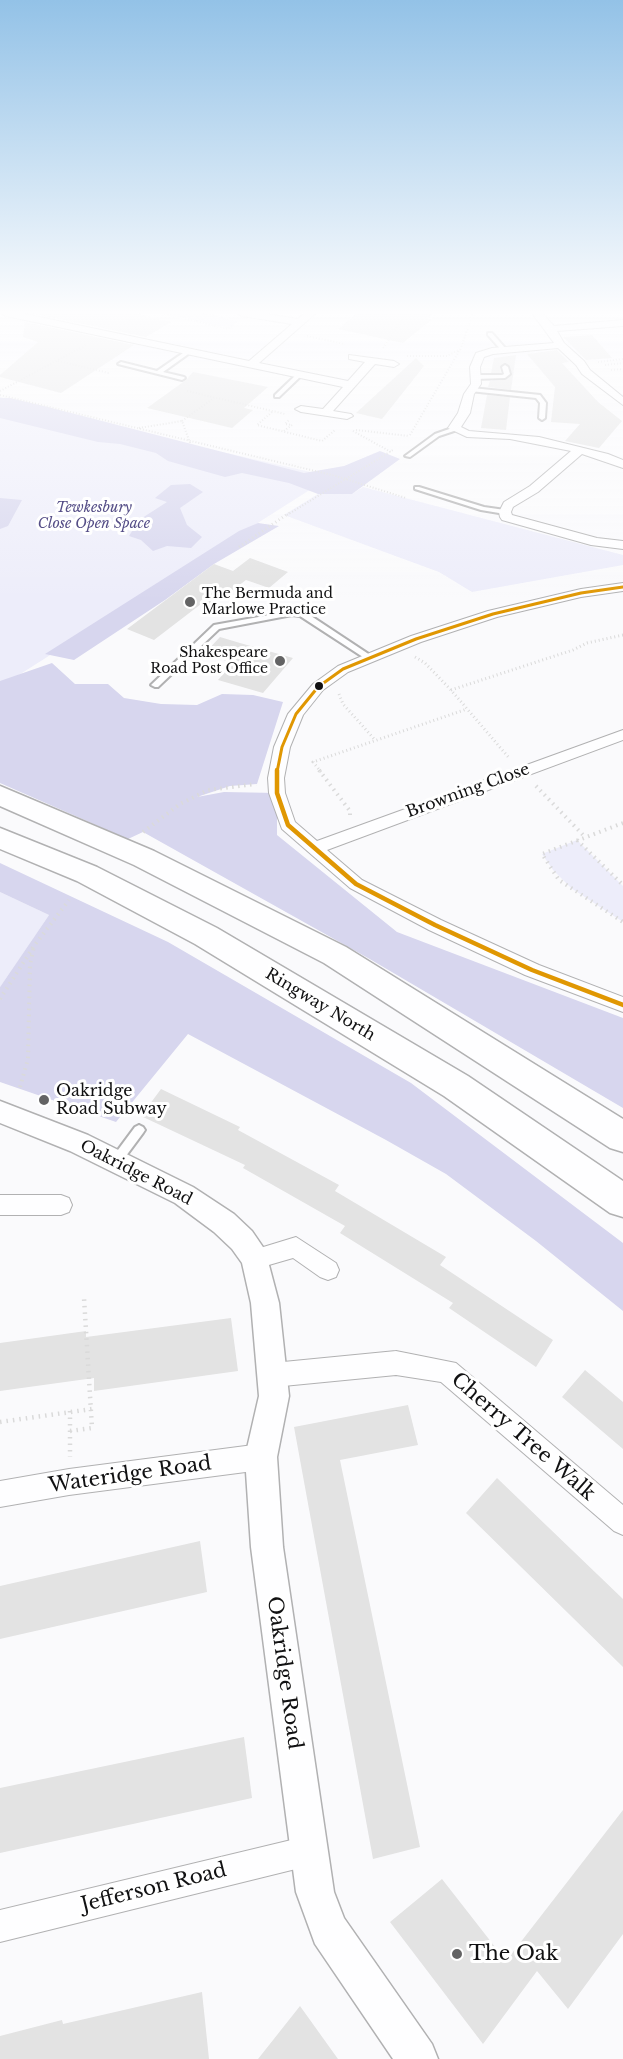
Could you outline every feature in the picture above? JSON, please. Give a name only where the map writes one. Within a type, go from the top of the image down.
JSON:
[{"type":"highway","points":[[0,795],[144,858],[335,955],[623,1137]]},
{"type":"highway","name":"Ringway North","points":[[0,838],[87,874],[206,936],[456,1086],[623,1201]]},
{"type":"street","points":[[302,409],[325,413],[343,421]]},
{"type":"street","points":[[325,413],[329,409]]},
{"type":"street","points":[[465,409],[454,425],[455,429],[467,434],[523,437],[604,456],[623,464]]},
{"type":"street","points":[[604,456],[622,448]]},
{"type":"street","points":[[580,450],[534,489],[508,506],[506,516],[521,523],[596,542],[623,545]]},
{"type":"street","points":[[623,587],[581,593],[493,614],[416,639],[343,669],[318,687],[296,714],[282,747],[276,778],[277,793],[288,825],[356,884],[435,925],[532,970],[623,1005]]},
{"type":"street","name":"Browning Close","points":[[314,848],[623,735]]},
{"type":"street","name":"Oakridge Road","points":[[0,1112],[79,1143],[184,1195],[224,1223],[242,1240],[255,1259],[265,1303],[274,1396],[261,1457],[267,1547],[315,1892],[329,1930],[417,2059]]},
{"type":"street","points":[[0,1205],[61,1205]]},
{"type":"street","points":[[255,1259],[296,1247],[328,1269]]},
{"type":"street","name":"Cherry Tree Walk","points":[[273,1375],[396,1363],[447,1371],[623,1522]]},
{"type":"street","name":"Wateridge Road","points":[[0,1494],[69,1482],[261,1457]]},
{"type":"street","name":"Jefferson Road","points":[[0,1926],[308,1851]]},
{"type":"lane","points":[[542,418],[543,409]]},
{"type":"lane","points":[[408,456],[437,435],[455,429]]},
{"type":"lane","points":[[417,488],[483,509],[505,512]]},
{"type":"lane","points":[[155,686],[217,627],[292,614],[302,614],[369,657]]},
{"type":"lane","points":[[116,1161],[139,1130]]},
{"type":"path","points":[[54,409],[336,476],[341,480]]},
{"type":"path","points":[[135,429],[183,421],[199,409]]},
{"type":"path","points":[[264,409],[293,416],[285,424],[291,425],[284,432]]},
{"type":"path","points":[[239,547],[284,515],[391,452],[409,436],[425,409]]},
{"type":"path","points":[[272,411],[257,426],[322,441],[343,421]]},
{"type":"path","points":[[183,421],[190,442]]},
{"type":"path","points":[[391,452],[350,429],[409,436]]},
{"type":"path","points":[[451,690],[573,650],[587,643],[623,635]]},
{"type":"path","points":[[410,654],[425,663],[451,690],[521,772],[585,837]]},
{"type":"path","points":[[337,685],[343,704],[375,740]]},
{"type":"path","points":[[351,834],[350,811],[313,762],[467,709]]},
{"type":"path","points":[[143,832],[180,804],[208,790],[257,784]]},
{"type":"path","points":[[623,823],[542,854],[560,880],[623,922]]},
{"type":"path","points":[[577,840],[623,885]]},
{"type":"path","points":[[0,999],[34,946],[69,900]]},
{"type":"path","points":[[20,1087],[28,1059],[30,965],[34,946]]},
{"type":"path","points":[[70,1411],[70,1431],[92,1428],[84,1298]]},
{"type":"path","points":[[0,1422],[92,1409]]},
{"type":"green space","name":"Tewkesbury Close Open Space","points":[[0,409],[48,409],[337,478],[308,491],[0,687]]},
{"type":"green space","points":[[363,487],[623,555],[623,565],[472,592],[439,572],[284,515],[318,494],[352,494]]},
{"type":"green space","points":[[577,840],[623,886],[623,922],[571,888],[553,870],[542,854]]},
{"type":"green space","points":[[0,892],[49,915],[0,987]]},
{"type":"shaded area","points":[[0,409],[56,409],[304,473],[344,466],[380,451],[400,459],[352,494],[318,494],[289,483],[242,473],[225,477],[168,461],[156,453],[120,444],[98,442],[0,418]]},
{"type":"shaded area","points":[[190,484],[203,492],[180,508],[187,525],[202,537],[191,548],[167,546],[153,551],[141,540],[129,536],[139,520],[167,502],[155,498],[171,485]]},
{"type":"shaded area","points":[[0,498],[22,500],[8,526],[0,529]]},
{"type":"shaded area","points":[[258,523],[279,526],[214,564],[165,600],[74,660],[45,654],[239,531]]},
{"type":"shaded area","points":[[52,663],[75,684],[108,684],[124,698],[161,704],[197,705],[222,694],[253,695],[283,702],[257,784],[230,786],[197,797],[224,792],[277,793],[277,835],[397,932],[623,1018],[623,1108],[368,958],[143,832],[128,839],[0,783],[0,681]]},
{"type":"shaded area","points":[[0,863],[168,942],[411,1083],[623,1243],[623,1311],[536,1241],[446,1174],[188,1034],[116,1122],[0,1082],[0,987],[49,915],[0,892]]},
{"type":"building","points":[[152,409],[253,410],[232,428]]},
{"type":"building","points":[[360,409],[390,409],[382,419],[356,413]]},
{"type":"building","points":[[484,409],[509,409],[506,430],[481,428]]},
{"type":"building","points":[[552,409],[607,409],[622,421],[599,448],[565,441],[580,424],[551,422]]},
{"type":"building","name":"The Bermuda and Marlowe Practice","points":[[250,558],[288,572],[269,588],[246,580],[210,607],[201,604],[154,640],[127,629],[214,564],[233,571]]},
{"type":"building","points":[[220,637],[293,658],[263,693],[218,680],[233,663],[204,654]]},
{"type":"building","points":[[161,1089],[240,1127],[238,1130],[339,1185],[335,1191],[446,1257],[440,1265],[553,1340],[536,1367],[449,1308],[453,1303],[340,1233],[345,1226],[243,1168],[245,1165],[141,1116]]},
{"type":"building","points":[[231,1318],[238,1371],[94,1391],[94,1378],[0,1391],[0,1343],[86,1331],[86,1337]]},
{"type":"building","points":[[585,1370],[623,1402],[623,1449],[562,1397]]},
{"type":"building","points":[[408,1405],[418,1445],[340,1460],[420,1847],[373,1859],[294,1427]]},
{"type":"building","points":[[497,1478],[623,1599],[623,1667],[466,1513]]},
{"type":"building","points":[[200,1541],[207,1592],[0,1639],[0,1586]]},
{"type":"building","points":[[244,1737],[252,1798],[0,1853],[0,1788]]},
{"type":"building","points":[[623,1810],[623,1934],[568,2009],[537,1971],[483,2044],[390,1922],[442,1879],[506,1961]]},
{"type":"building","points":[[202,1992],[209,2059],[0,2059],[0,2036],[62,2020],[63,2024]]},
{"type":"building","points":[[300,2006],[338,2059],[258,2059]]},
{"type":"transit line","points":[[623,587],[581,593],[493,614],[416,639],[343,669],[318,687],[296,714],[282,747],[276,778],[277,793],[288,825],[356,884],[435,925],[532,970],[623,1005]]},
{"type":"place","name":"The Bermuda and Marlowe Practice","points":[[190,602]]},
{"type":"place","name":"Shakespeare Road Post Office","points":[[280,661]]},
{"type":"place","name":"Oakridge Road Subway","points":[[44,1100]]},
{"type":"place","name":"The Oak","points":[[457,1954]]}]
